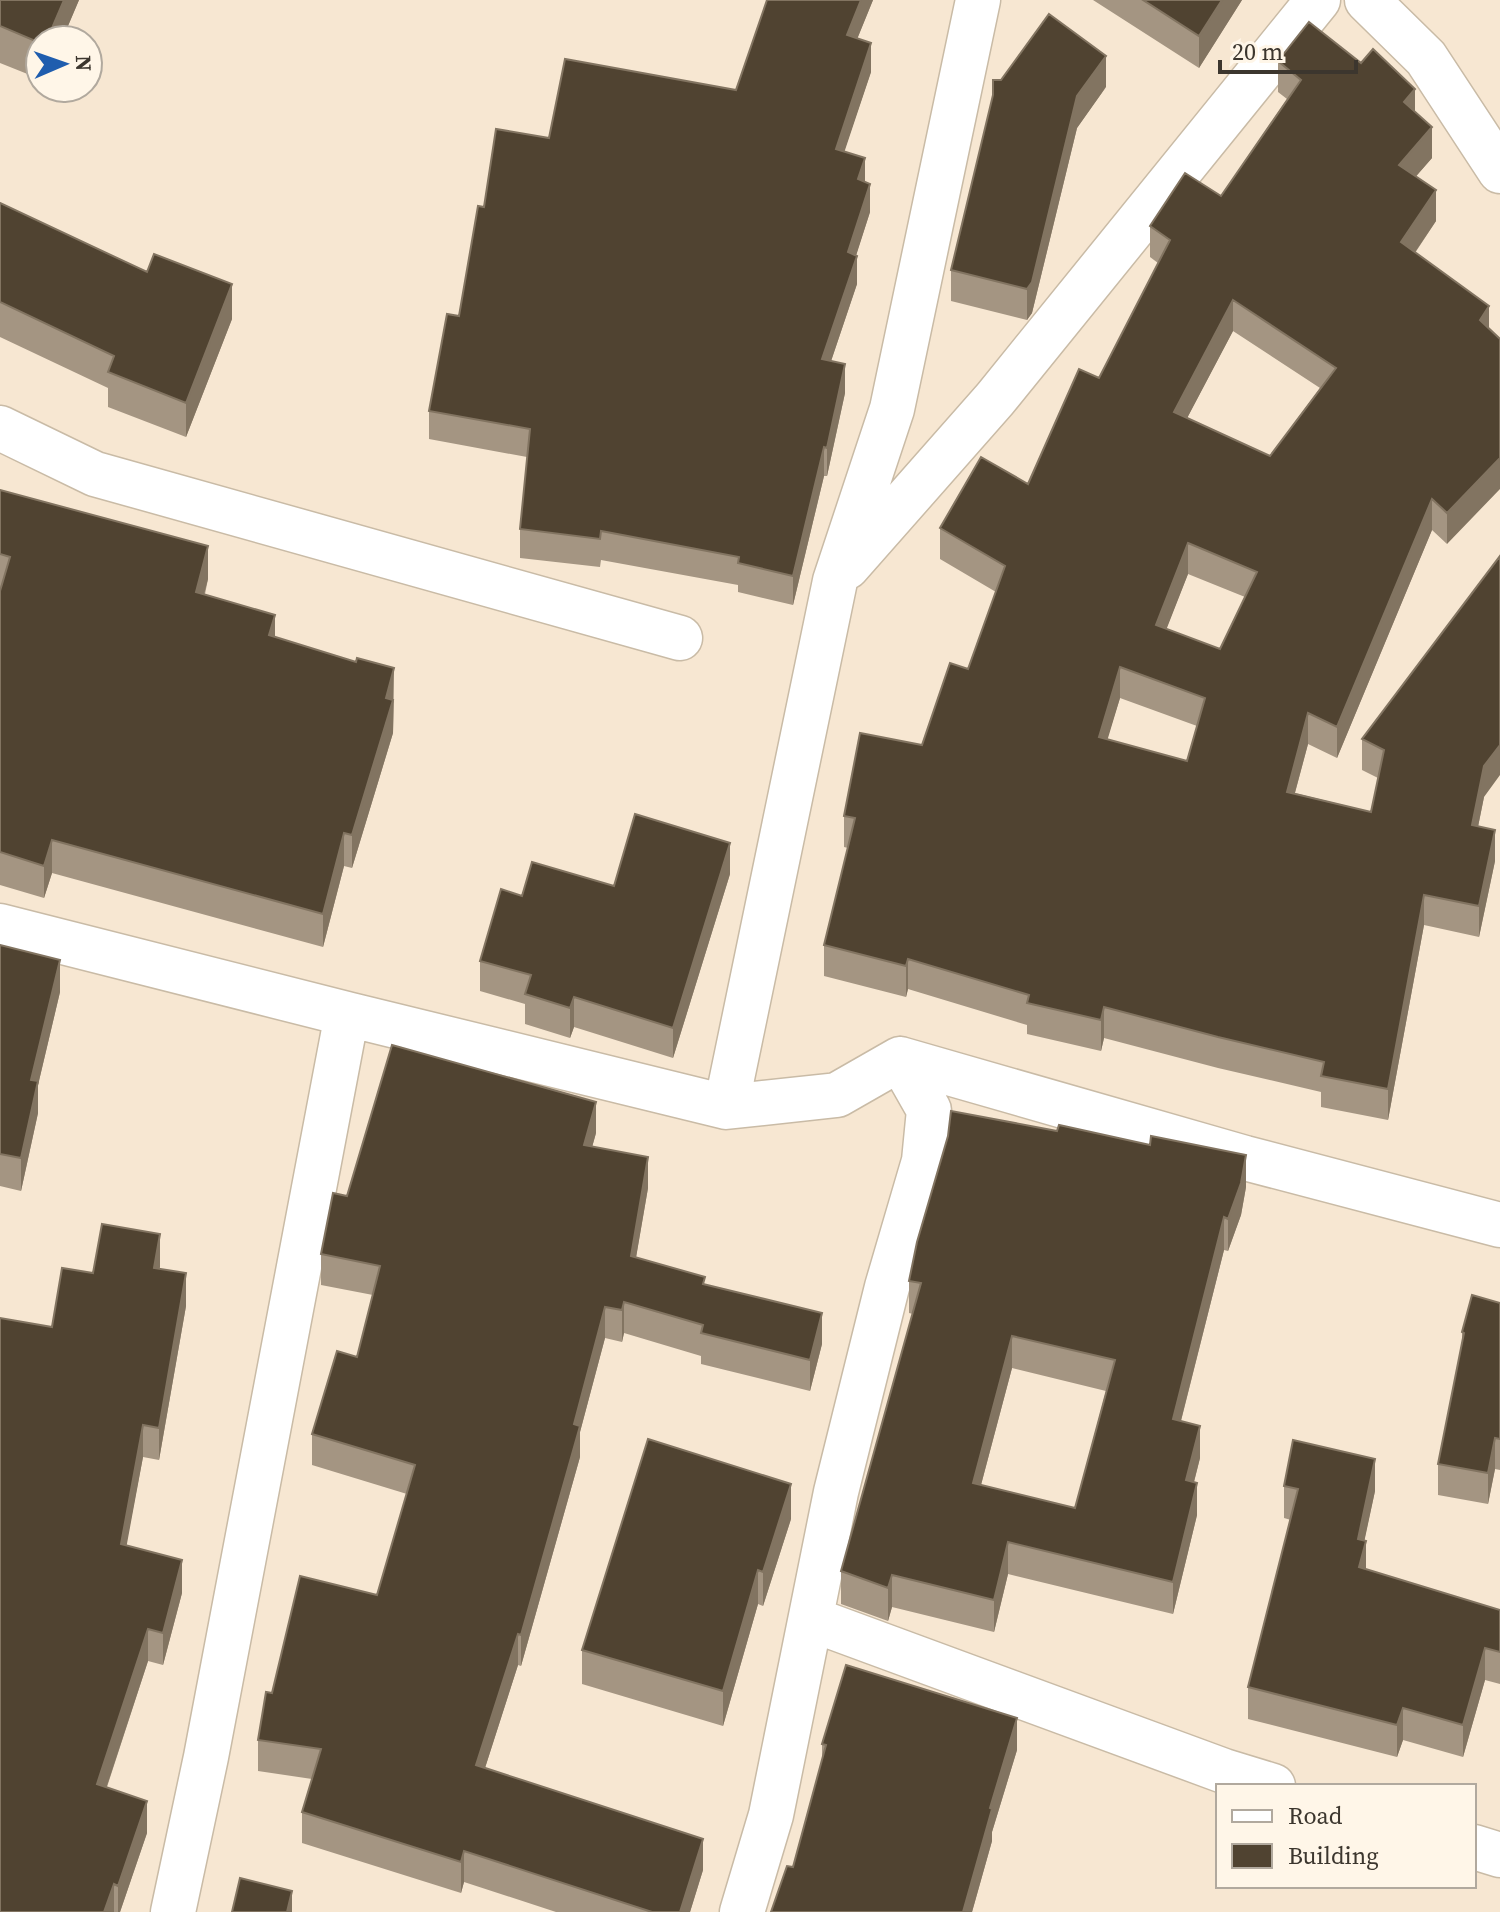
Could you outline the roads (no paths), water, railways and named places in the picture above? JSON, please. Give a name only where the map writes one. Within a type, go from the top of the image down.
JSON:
[{"type":"street","points":[[726,1107],[835,581],[892,409],[978,0]]},
{"type":"street","points":[[835,581],[995,399],[1318,0]]},
{"type":"street","points":[[1367,0],[1426,58],[1500,171]]},
{"type":"street","points":[[0,428],[95,474],[680,638]]},
{"type":"street","points":[[0,926],[726,1107],[837,1095],[900,1059],[1245,1158],[1500,1225]]},
{"type":"street","points":[[173,1912],[209,1741],[347,1014]]},
{"type":"street","points":[[742,1912],[771,1815],[846,1448],[887,1287],[924,1161],[929,1110],[900,1059]]},
{"type":"street","points":[[811,1619],[1266,1784]]},
{"type":"street","points":[[1476,1848],[1500,1855]]}]
